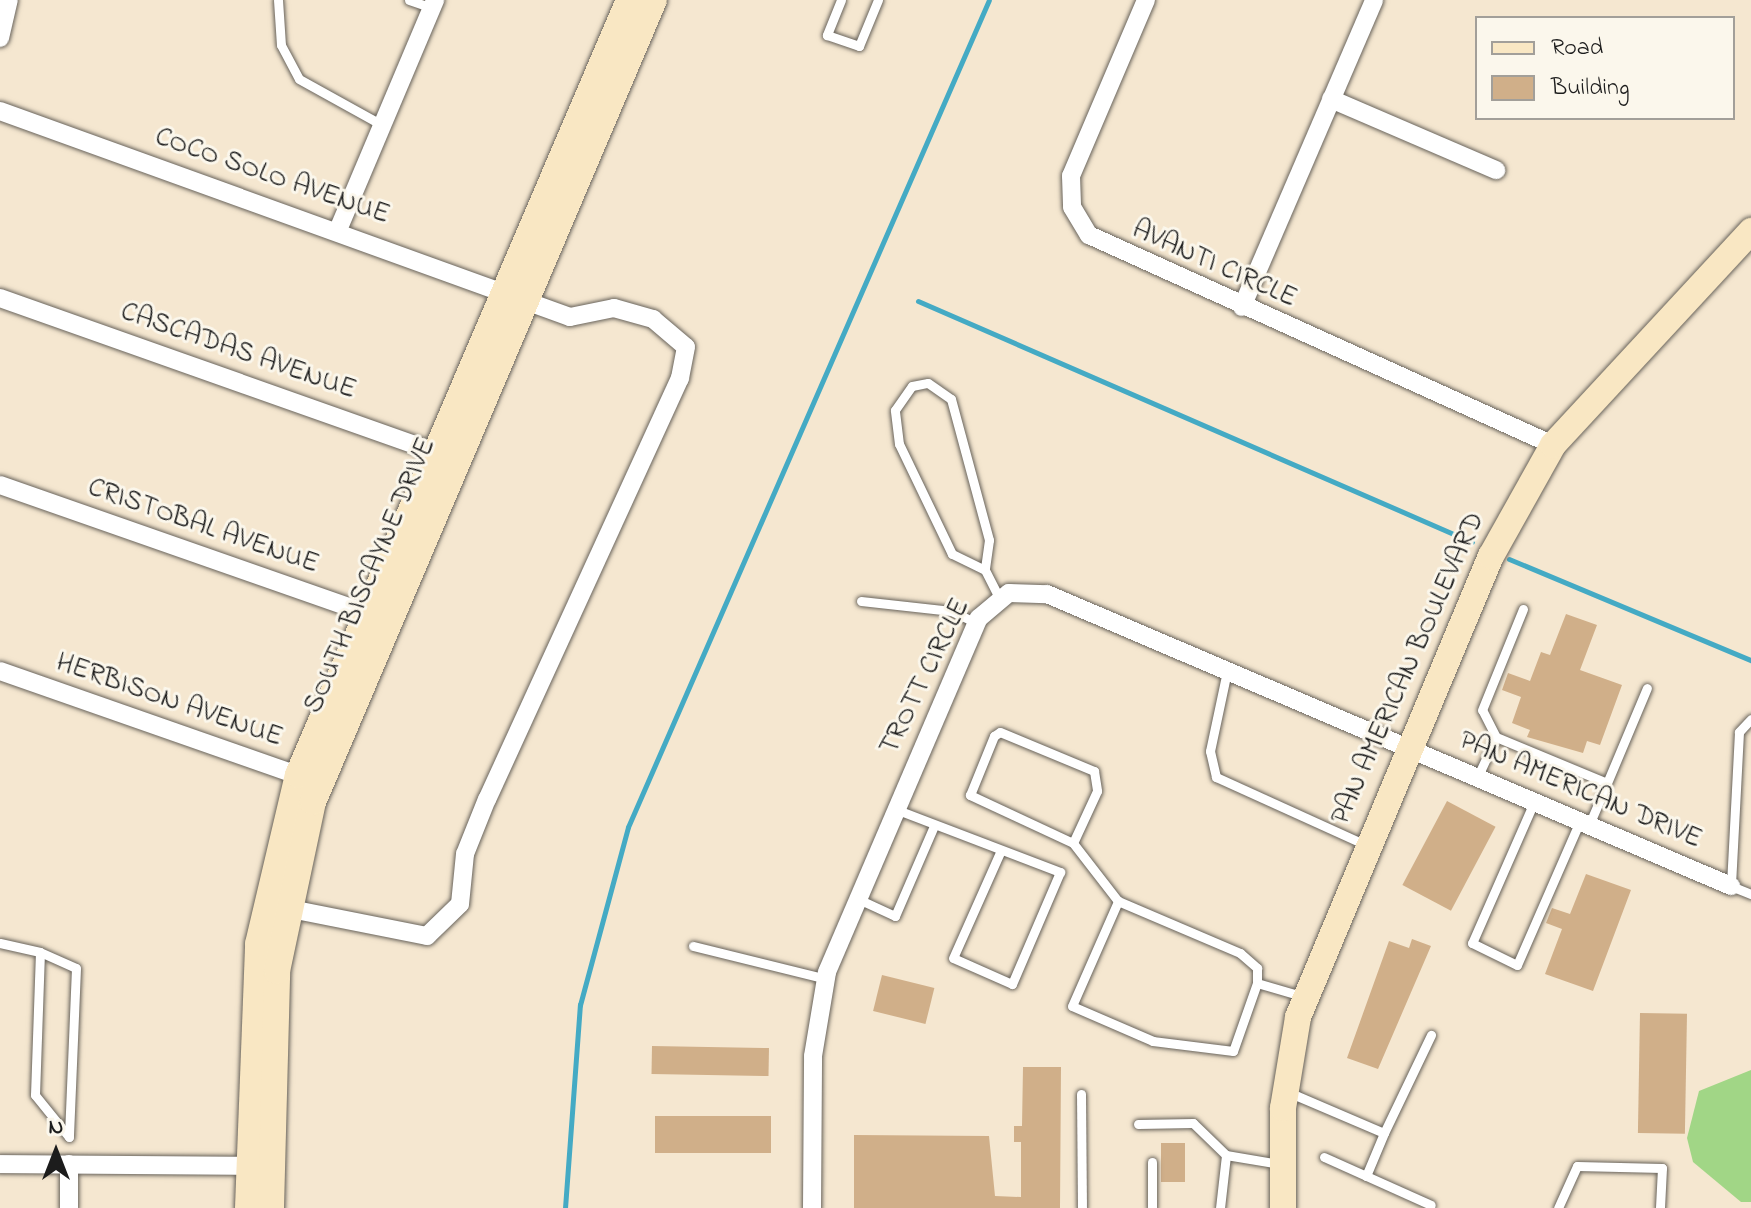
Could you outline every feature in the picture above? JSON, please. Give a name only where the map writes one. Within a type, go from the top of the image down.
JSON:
[{"type":"street","points":[[0,38],[9,0]]},
{"type":"street","name":"SOUTH BISCAYNE DRIVE","points":[[516,293],[629,0]]},
{"type":"street","name":"SOUTH BISCAYNE DRIVE","points":[[271,1208],[260,1166],[258,944],[309,779],[516,293],[654,0]]},
{"type":"street","name":"AVANTI CIRCLE","points":[[1146,0],[1075,165],[1072,207],[1089,235],[1107,248],[1553,445]]},
{"type":"street","points":[[1242,307],[1374,0]]},
{"type":"street","points":[[338,230],[433,4]]},
{"type":"street","points":[[1331,99],[1496,170]]},
{"type":"street","name":"COCO SOLO AVENUE","points":[[0,111],[516,293],[570,317],[614,308],[653,319],[686,347],[680,378],[487,799],[465,854],[460,904],[443,928],[427,936],[286,908]]},
{"type":"street","name":"PAN AMERICAN BOULEVARD","points":[[1283,1208],[1280,1164],[1285,1091],[1305,997],[1366,845],[1491,556],[1553,445],[1751,232]]},
{"type":"street","name":"CASCADAS AVENUE","points":[[0,298],[446,456]]},
{"type":"street","name":"CRISTOBAL AVENUE","points":[[0,485],[376,617]]},
{"type":"street","name":"TROTT CIRCLE","points":[[812,1208],[813,1056],[826,979],[856,898],[977,623],[999,598],[1021,590],[1047,594],[1407,748]]},
{"type":"street","name":"HERBISON AVENUE","points":[[0,671],[309,779]]},
{"type":"street","name":"PAN AMERICAN DRIVE","points":[[1407,748],[1731,886]]},
{"type":"street","name":"SOUTH BISCAYNE DRIVE","points":[[248,1208],[260,1166],[274,1002],[286,908],[309,779]]},
{"type":"street","points":[[0,1164],[260,1166]]},
{"type":"street","points":[[69,1164],[69,1208]]},
{"type":"lane","points":[[278,0],[281,45],[299,79],[382,125]]},
{"type":"lane","points":[[409,0],[433,4]]},
{"type":"lane","points":[[841,0],[827,35],[859,46],[878,0]]},
{"type":"lane","points":[[985,570],[952,554],[899,444],[895,410],[912,386],[928,383],[951,399],[989,540],[985,570],[999,598]]},
{"type":"lane","points":[[861,601],[951,611],[977,623]]},
{"type":"lane","points":[[1523,609],[1482,710],[1496,737],[1607,783]]},
{"type":"lane","points":[[1227,671],[1210,751],[1216,777],[1366,845]]},
{"type":"lane","points":[[1534,802],[1472,943],[1517,965],[1607,783],[1647,688]]},
{"type":"lane","points":[[1751,719],[1739,732],[1731,886],[1751,894]]},
{"type":"lane","points":[[1073,843],[1097,791],[1094,771],[1000,732],[994,736],[970,795],[1073,843],[1118,901],[1240,953],[1257,968],[1257,983],[1233,1051],[1153,1041],[1072,1006],[1118,901]]},
{"type":"lane","points":[[1477,778],[1496,737]]},
{"type":"lane","points":[[895,809],[1060,872],[1012,984],[953,958],[1001,850]]},
{"type":"lane","points":[[856,898],[895,916],[934,826]]},
{"type":"lane","points":[[0,943],[40,952],[76,968],[69,1164]]},
{"type":"lane","points":[[693,946],[826,979]]},
{"type":"lane","points":[[40,952],[35,1095],[69,1137]]},
{"type":"lane","points":[[1257,983],[1305,997]]},
{"type":"lane","points":[[1366,1176],[1431,1035]]},
{"type":"lane","points":[[1285,1091],[1384,1133]]},
{"type":"lane","points":[[1081,1094],[1082,1208]]},
{"type":"lane","points":[[1138,1124],[1193,1123],[1226,1155],[1280,1164]]},
{"type":"lane","points":[[1220,1208],[1226,1155]]},
{"type":"lane","points":[[1324,1157],[1431,1205]]},
{"type":"lane","points":[[1152,1162],[1152,1208]]},
{"type":"lane","points":[[1558,1208],[1577,1166],[1662,1168],[1660,1208]]},
{"type":"green space","points":[[1751,1070],[1751,1202],[1741,1202],[1693,1162],[1687,1138],[1699,1091]]},
{"type":"building","points":[[1566,614],[1597,625],[1580,670],[1622,685],[1600,745],[1587,741],[1583,753],[1527,737],[1530,730],[1512,723],[1521,697],[1502,690],[1508,673],[1530,681],[1541,652],[1550,655]]},
{"type":"building","points":[[1447,801],[1496,827],[1451,911],[1402,885]]},
{"type":"building","points":[[1586,874],[1631,890],[1593,991],[1545,974],[1562,929],[1546,923],[1552,908],[1570,914]]},
{"type":"building","points":[[1412,939],[1431,946],[1378,1069],[1347,1058],[1389,941],[1409,948]]},
{"type":"building","points":[[882,975],[934,988],[925,1024],[873,1011]]},
{"type":"building","points":[[1640,1013],[1687,1014],[1685,1134],[1638,1133]]},
{"type":"building","points":[[652,1046],[769,1048],[768,1076],[652,1074]]},
{"type":"building","points":[[1023,1067],[1061,1067],[1060,1208],[854,1208],[854,1135],[989,1136],[995,1196],[1021,1197],[1021,1142],[1014,1142],[1014,1126],[1022,1126]]},
{"type":"building","points":[[655,1116],[771,1116],[771,1153],[655,1153]]},
{"type":"building","points":[[1161,1143],[1185,1143],[1185,1182],[1161,1182]]},
{"type":"waterway","points":[[565,1208],[580,1005],[628,827],[989,0]]},
{"type":"waterway","points":[[918,301],[1472,542]]},
{"type":"waterway","points":[[1509,559],[1751,660]]}]
